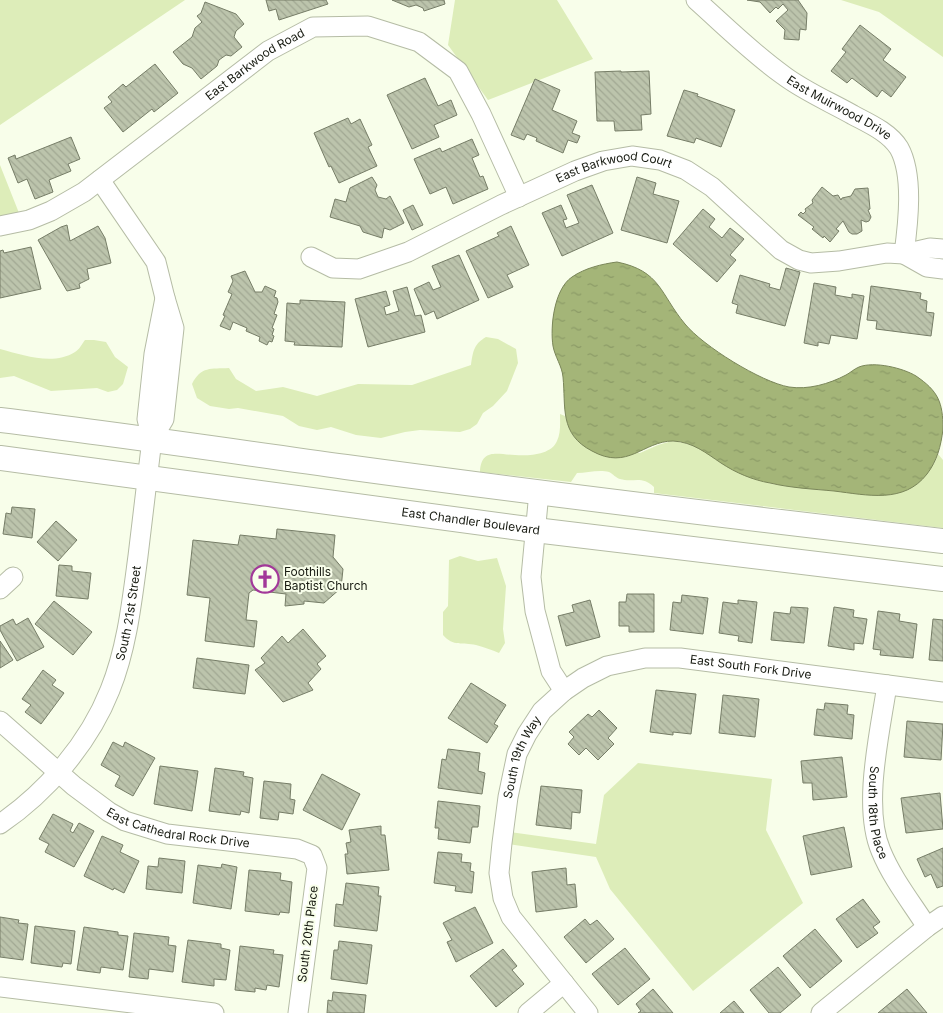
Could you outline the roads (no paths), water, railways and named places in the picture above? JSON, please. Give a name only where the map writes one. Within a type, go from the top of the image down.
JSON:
[{"type":"main road","points":[[0,420],[152,439],[344,467],[943,541]]},
{"type":"main road","name":"East Chandler Boulevard","points":[[0,458],[535,530],[943,579]]},
{"type":"street","name":"East Muirwood Drive","points":[[696,0],[784,76],[880,129],[898,147],[904,162],[908,181],[904,254]]},
{"type":"street","name":"East Barkwood Road","points":[[0,226],[29,220],[51,211],[100,180],[268,51],[314,27],[368,26],[419,42],[458,71],[519,197]]},
{"type":"street","name":"East Barkwood Court","points":[[311,257],[333,268],[359,269],[408,252],[575,171],[603,161],[632,156],[660,160],[686,170],[712,188],[781,250],[798,260],[810,263],[839,261],[887,253],[904,254],[930,248],[943,249]]},
{"type":"street","name":"South 21st Street","points":[[0,824],[30,801],[58,772],[75,750],[101,709],[110,690],[120,660],[131,606],[152,439],[164,420],[173,356],[174,328],[164,298],[156,262],[100,180]]},
{"type":"street","points":[[904,254],[927,268],[943,269]]},
{"type":"street","points":[[539,492],[531,577],[535,612],[551,670],[564,691]]},
{"type":"street","name":"East South Fork Drive","points":[[564,691],[606,666],[645,658],[680,658],[943,692]]},
{"type":"street","name":"South 18th Place","points":[[887,685],[872,790],[873,820],[880,850],[892,874],[927,926]]},
{"type":"street","name":"South 19th Way","points":[[564,691],[542,712],[527,734],[517,754],[508,797],[499,874],[503,898],[511,917],[588,1013]]},
{"type":"street","name":"East Cathedral Rock Drive","points":[[0,721],[58,772],[109,812],[125,821],[148,830],[166,834],[297,849],[312,855]]},
{"type":"street","name":"South 20th Place","points":[[298,1013],[316,868],[312,855]]},
{"type":"street","points":[[821,1013],[927,926],[943,916]]},
{"type":"street","points":[[528,1013],[564,983]]},
{"type":"street","points":[[0,987],[214,1013]]},
{"type":"water","points":[[617,262],[643,271],[651,278],[693,333],[733,362],[777,384],[796,388],[818,386],[865,365],[896,368],[916,376],[934,392],[942,411],[943,429],[941,441],[936,459],[927,474],[918,484],[907,490],[896,494],[872,495],[778,485],[757,480],[733,470],[687,443],[662,442],[635,454],[616,458],[592,451],[581,444],[569,428],[566,419],[562,373],[553,346],[553,319],[561,290],[572,277],[594,267]]},
{"type":"place","name":"Foothills Baptist Church","points":[[265,579]]}]
